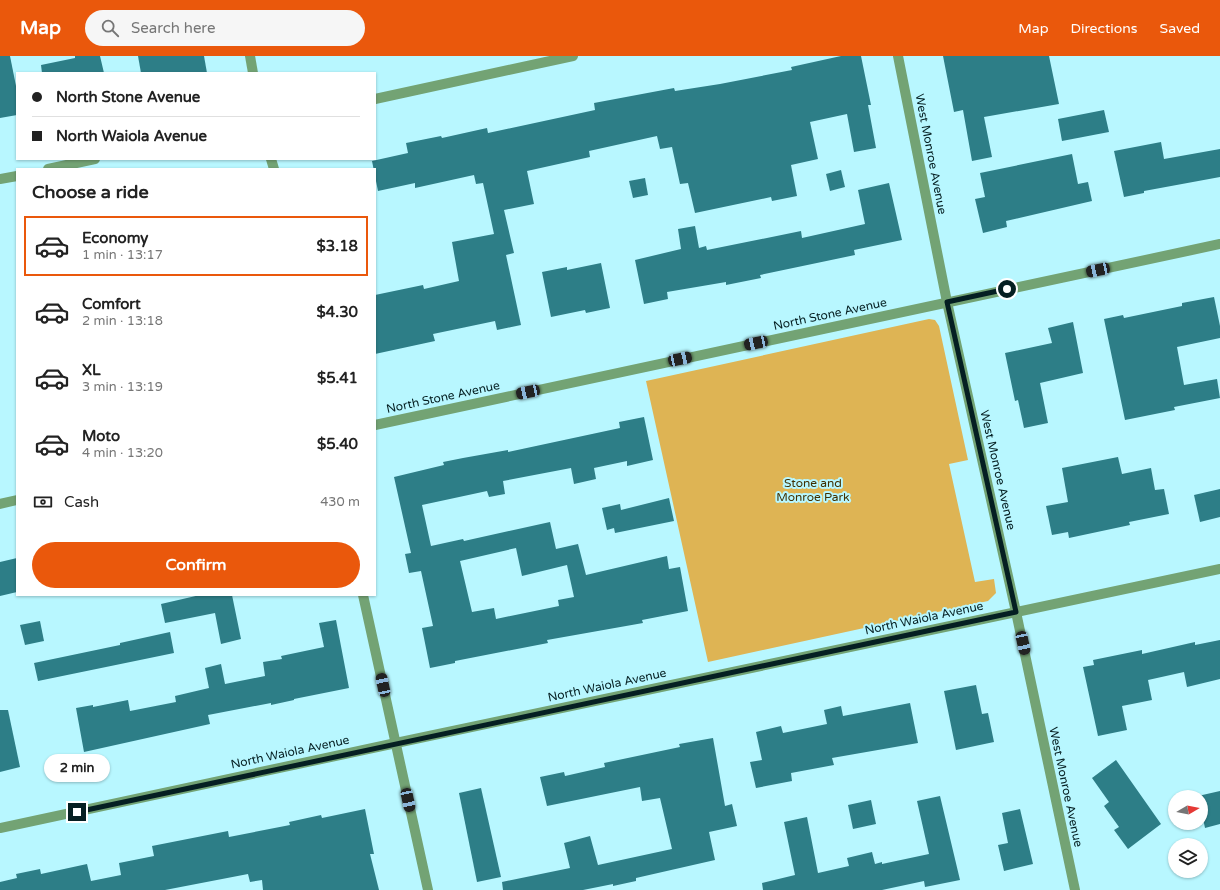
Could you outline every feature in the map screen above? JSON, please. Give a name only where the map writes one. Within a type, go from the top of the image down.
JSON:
[{"type":"street","points":[[250,56],[254,72]]},
{"type":"street","points":[[376,99],[573,56]]},
{"type":"street","name":"West Monroe Avenue","points":[[898,56],[947,302],[1016,612],[1075,890]]},
{"type":"street","points":[[53,168],[90,160]]},
{"type":"street","points":[[0,179],[16,176]]},
{"type":"street","name":"North Stone Avenue","points":[[376,425],[1220,244]]},
{"type":"street","points":[[0,504],[16,500]]},
{"type":"street","name":"North Waiola Avenue","points":[[0,828],[1220,569]]},
{"type":"street","points":[[363,596],[428,890]]},
{"type":"green space","name":"Stone and Monroe Park","points":[[929,319],[935,320],[939,326],[968,460],[949,464],[975,582],[994,579],[996,593],[988,601],[708,662],[646,381]]},
{"type":"building","points":[[0,56],[10,56],[16,86],[16,115],[0,118]]},
{"type":"building","points":[[75,56],[100,56],[104,72],[42,72],[41,65],[75,58]]},
{"type":"building","points":[[138,56],[204,56],[207,72],[141,72]]},
{"type":"building","points":[[841,56],[861,56],[871,105],[868,105],[876,148],[854,152],[847,114],[810,122],[818,159],[791,165],[797,196],[772,201],[771,197],[695,213],[688,183],[680,184],[672,147],[660,149],[657,136],[589,151],[590,157],[527,171],[534,204],[504,210],[514,253],[506,255],[521,325],[497,330],[495,321],[433,334],[435,341],[376,354],[376,295],[423,285],[424,289],[459,281],[452,242],[494,234],[483,183],[476,184],[474,175],[415,188],[415,183],[378,191],[376,168],[373,168],[372,161],[408,153],[406,143],[441,136],[442,138],[487,128],[488,133],[595,110],[594,103],[674,88],[675,91],[720,84],[792,70],[791,67]]},
{"type":"building","points":[[943,56],[1049,56],[1059,104],[984,117],[992,157],[972,161],[963,110],[954,112]]},
{"type":"building","points":[[1104,110],[1109,132],[1062,141],[1058,119]]},
{"type":"building","points":[[1161,142],[1164,159],[1220,149],[1220,177],[1144,191],[1144,193],[1124,197],[1114,151]]},
{"type":"building","points":[[1072,154],[1078,184],[1088,182],[1092,201],[1006,221],[1007,227],[983,233],[975,199],[985,197],[980,173]]},
{"type":"building","points":[[841,170],[845,187],[830,191],[826,174]]},
{"type":"building","points":[[645,178],[648,195],[633,198],[629,181]]},
{"type":"building","points":[[889,183],[902,240],[854,250],[855,255],[760,275],[761,278],[726,285],[726,282],[667,292],[668,299],[644,304],[635,260],[681,249],[678,229],[695,226],[699,248],[706,246],[707,250],[801,231],[802,238],[865,224],[858,190]]},
{"type":"building","points":[[601,263],[610,308],[586,313],[585,310],[551,317],[542,272],[567,267],[567,270]]},
{"type":"building","points":[[1214,297],[1220,326],[1220,338],[1177,347],[1184,385],[1217,379],[1220,398],[1174,407],[1175,410],[1125,420],[1104,319],[1123,315],[1124,318],[1182,306],[1182,303]]},
{"type":"building","points":[[1073,322],[1083,373],[1040,383],[1048,423],[1024,428],[1018,400],[1015,401],[1005,353],[1052,343],[1048,328]]},
{"type":"building","points":[[644,417],[653,460],[627,466],[627,461],[594,468],[596,479],[574,484],[571,468],[503,481],[505,494],[489,497],[487,491],[422,505],[431,546],[463,539],[464,541],[550,522],[556,549],[578,544],[586,575],[667,556],[669,569],[680,567],[688,611],[642,620],[643,623],[547,640],[548,643],[455,661],[455,663],[430,668],[422,628],[433,626],[421,571],[409,573],[405,554],[411,553],[394,477],[444,465],[443,462],[508,450],[508,452],[620,428],[619,422]],"holes":[[[516,548],[522,576],[567,565],[574,597],[558,600],[559,606],[496,619],[494,608],[472,612],[460,561]]]},
{"type":"building","points":[[1118,457],[1122,474],[1151,468],[1155,490],[1164,489],[1169,514],[1129,522],[1130,525],[1069,538],[1068,532],[1052,535],[1046,506],[1068,502],[1062,468]]},
{"type":"building","points":[[1220,489],[1220,517],[1200,522],[1194,495]]},
{"type":"building","points":[[669,498],[674,521],[615,533],[614,528],[607,530],[602,508],[620,504],[621,510]]},
{"type":"building","points":[[16,558],[16,592],[0,596],[0,562]]},
{"type":"building","points":[[196,596],[232,596],[241,639],[221,644],[215,613],[165,623],[161,604]]},
{"type":"building","points":[[336,620],[349,688],[271,705],[271,703],[208,715],[210,724],[84,752],[76,708],[93,705],[93,707],[128,700],[130,711],[176,702],[175,696],[209,688],[205,668],[221,664],[225,684],[265,676],[263,662],[282,659],[281,656],[324,647],[319,623]]},
{"type":"building","points":[[40,621],[44,641],[25,645],[20,625]]},
{"type":"building","points":[[170,632],[174,653],[38,681],[34,663],[120,645],[120,643]]},
{"type":"building","points":[[1220,640],[1220,679],[1187,687],[1184,672],[1148,680],[1152,700],[1122,706],[1127,730],[1098,736],[1083,667],[1094,665],[1093,660],[1142,650],[1142,654],[1195,642],[1195,645]]},
{"type":"building","points":[[976,685],[982,714],[988,713],[994,742],[956,750],[944,691]]},
{"type":"building","points":[[910,703],[918,743],[832,758],[834,765],[791,773],[792,781],[756,788],[750,762],[762,760],[756,732],[781,726],[783,733],[827,724],[824,710],[841,706],[843,716]]},
{"type":"building","points":[[0,710],[8,710],[20,767],[0,772]]},
{"type":"building","points":[[713,738],[725,806],[732,804],[737,826],[709,832],[715,860],[636,878],[636,881],[613,886],[613,884],[583,890],[503,890],[502,882],[570,868],[564,843],[590,836],[598,865],[672,849],[660,798],[642,801],[640,787],[547,806],[540,777],[564,772],[565,776],[605,767],[604,763],[680,747],[679,744]]},
{"type":"building","points":[[1116,760],[1161,824],[1128,849],[1114,830],[1119,827],[1104,806],[1109,802],[1092,778]]},
{"type":"building","points":[[481,788],[501,877],[477,882],[459,793]]},
{"type":"building","points":[[1220,791],[1220,824],[1208,827],[1208,794]]},
{"type":"building","points":[[940,796],[960,880],[925,887],[924,881],[882,890],[763,890],[762,883],[795,875],[784,822],[807,817],[818,873],[849,866],[847,858],[872,852],[875,864],[882,862],[882,864],[929,854],[917,801]]},
{"type":"building","points":[[871,800],[876,824],[853,829],[848,805]]},
{"type":"building","points":[[365,809],[374,854],[370,854],[379,890],[263,890],[262,880],[250,882],[248,874],[165,890],[0,890],[0,882],[17,878],[16,874],[40,869],[41,874],[87,864],[91,881],[121,875],[119,863],[154,856],[152,846],[228,831],[229,837],[290,825],[289,822],[321,815],[322,818]]},
{"type":"building","points":[[1020,809],[1033,864],[1004,871],[998,845],[1008,843],[1002,813]]},
{"type":"route","points":[[77,812],[1016,612],[947,302],[1007,289]]}]
